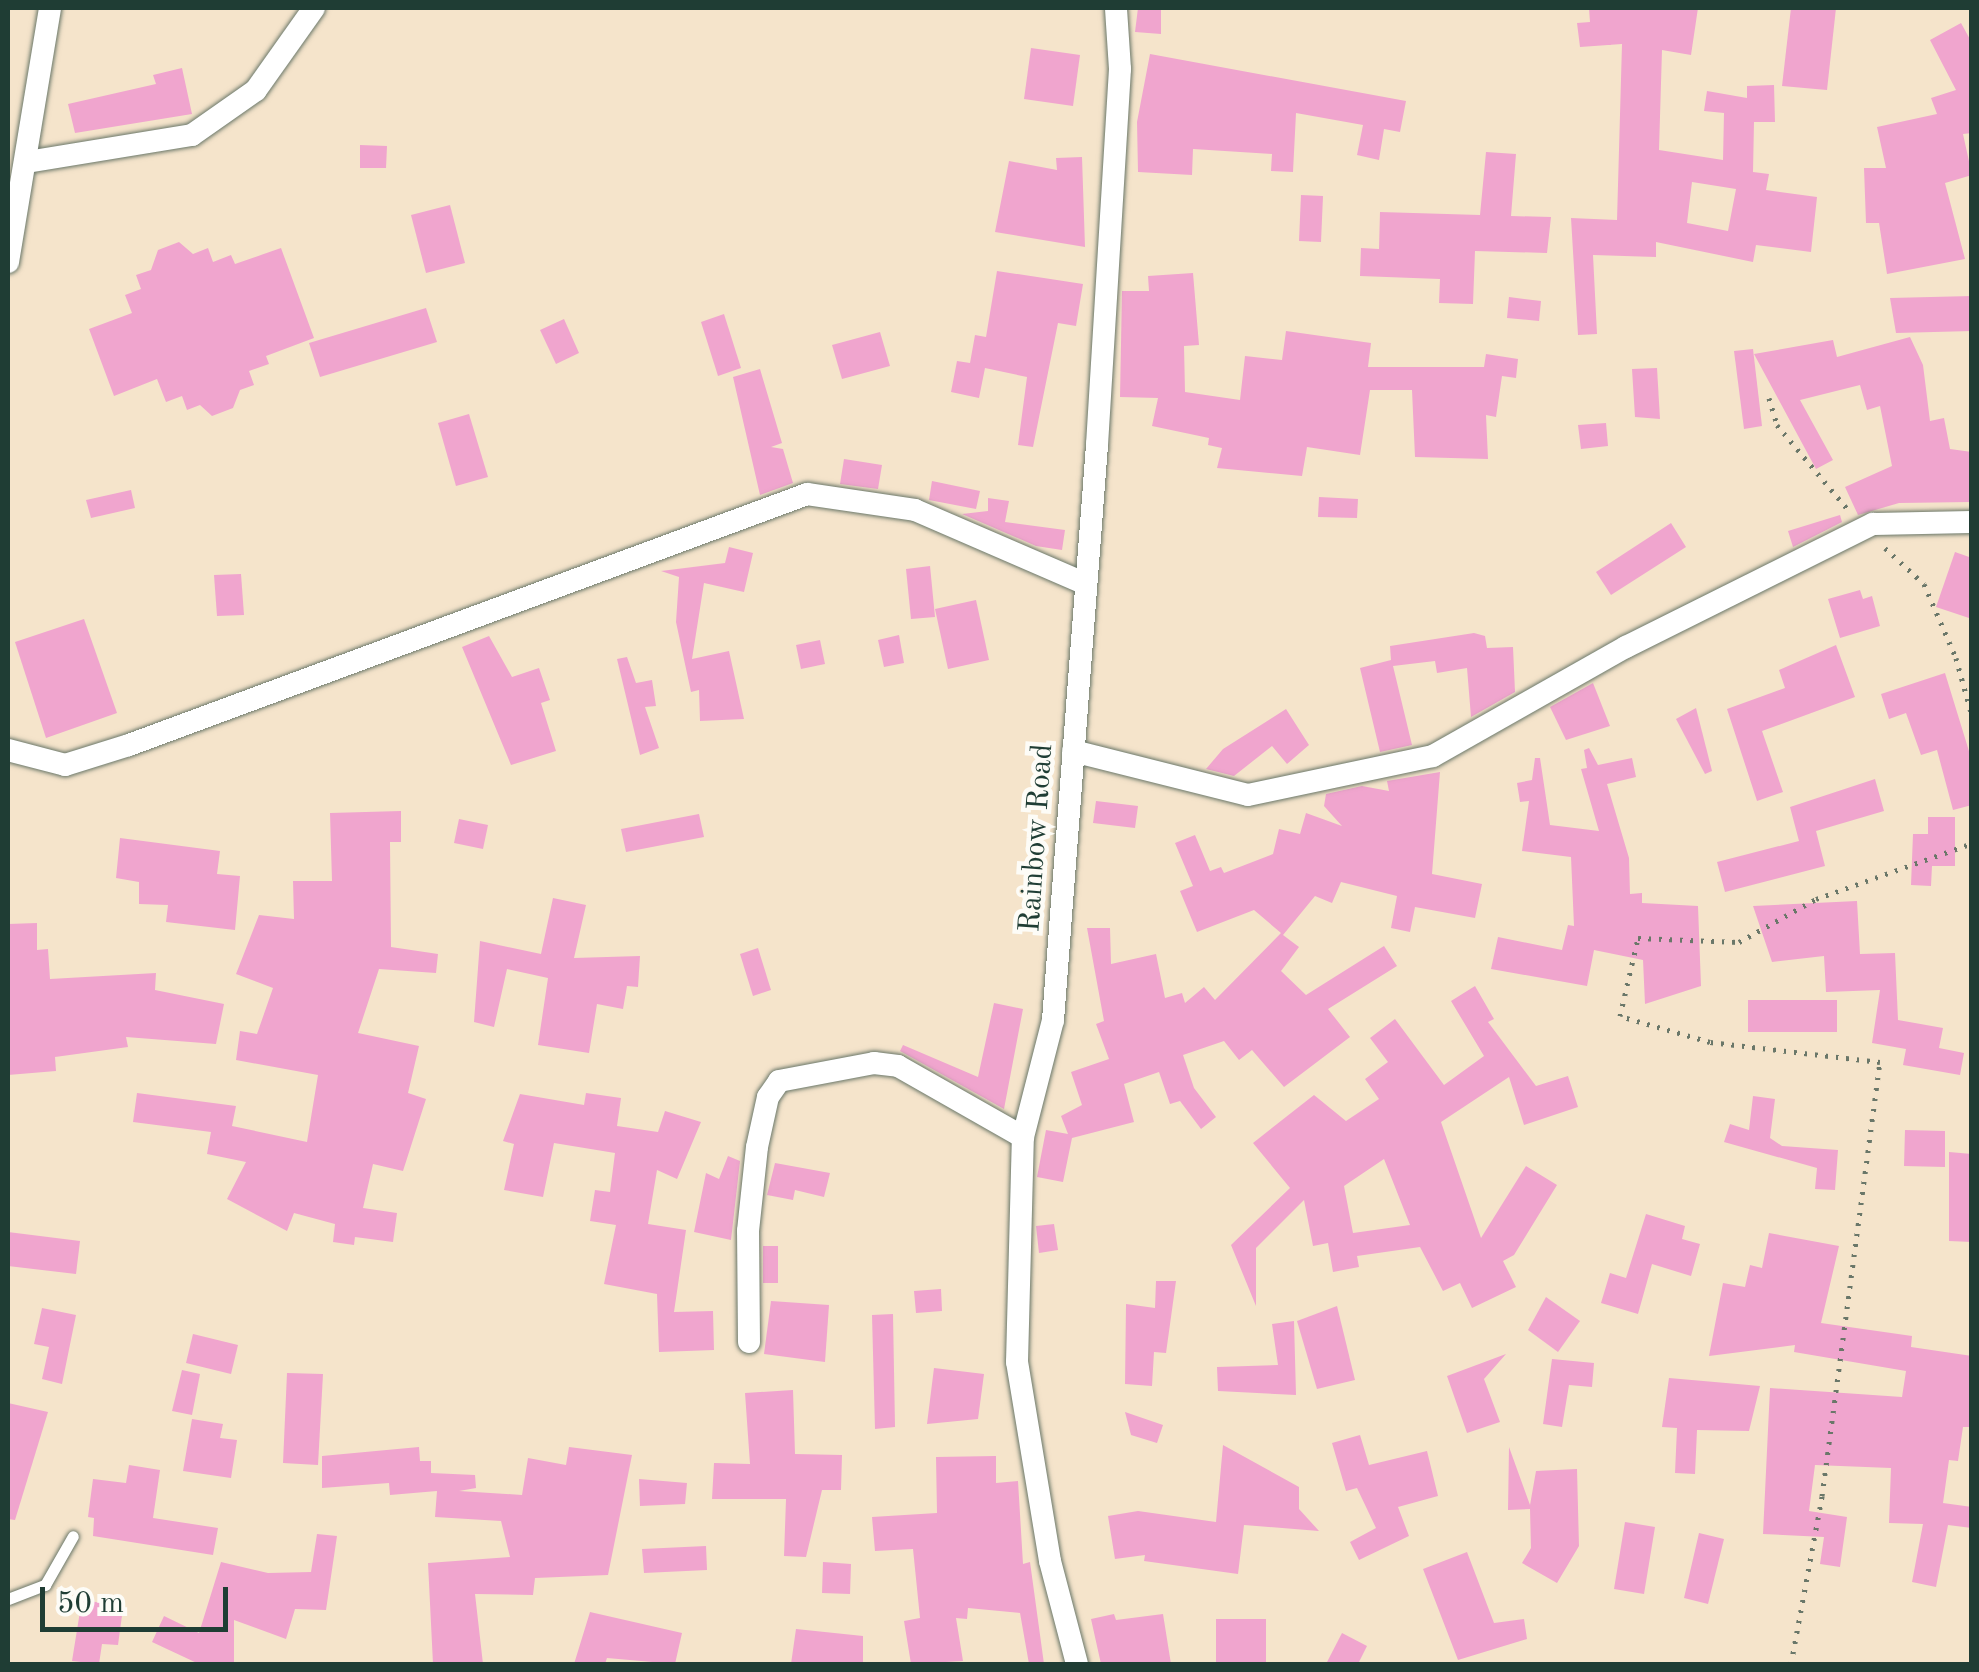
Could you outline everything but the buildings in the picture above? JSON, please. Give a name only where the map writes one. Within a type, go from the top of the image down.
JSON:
[{"type":"street","points":[[8,262],[50,8]]},
{"type":"street","points":[[27,162],[192,136],[256,90],[314,8]]},
{"type":"street","name":"Rainbow Road","points":[[1076,1664],[1050,1561],[1018,1362],[1023,1137],[1053,1020],[1118,89],[1116,8]]},
{"type":"street","points":[[8,750],[66,765],[129,745],[806,494],[916,510],[1086,584]]},
{"type":"street","points":[[1074,751],[1248,795],[1433,756],[1626,647],[1864,529],[1972,522]]},
{"type":"street","points":[[750,1342],[748,1232],[757,1147],[768,1097],[778,1082],[874,1064],[898,1066],[1023,1137]]},
{"type":"lane","points":[[8,1599],[45,1585],[73,1536]]},
{"type":"path","points":[[1769,398],[1777,426],[1864,529],[1924,584],[1956,658],[1972,716]]},
{"type":"path","points":[[1792,1664],[1822,1496],[1880,1062],[1710,1042],[1620,1016],[1638,938],[1739,942],[1816,899],[1972,843]]}]
